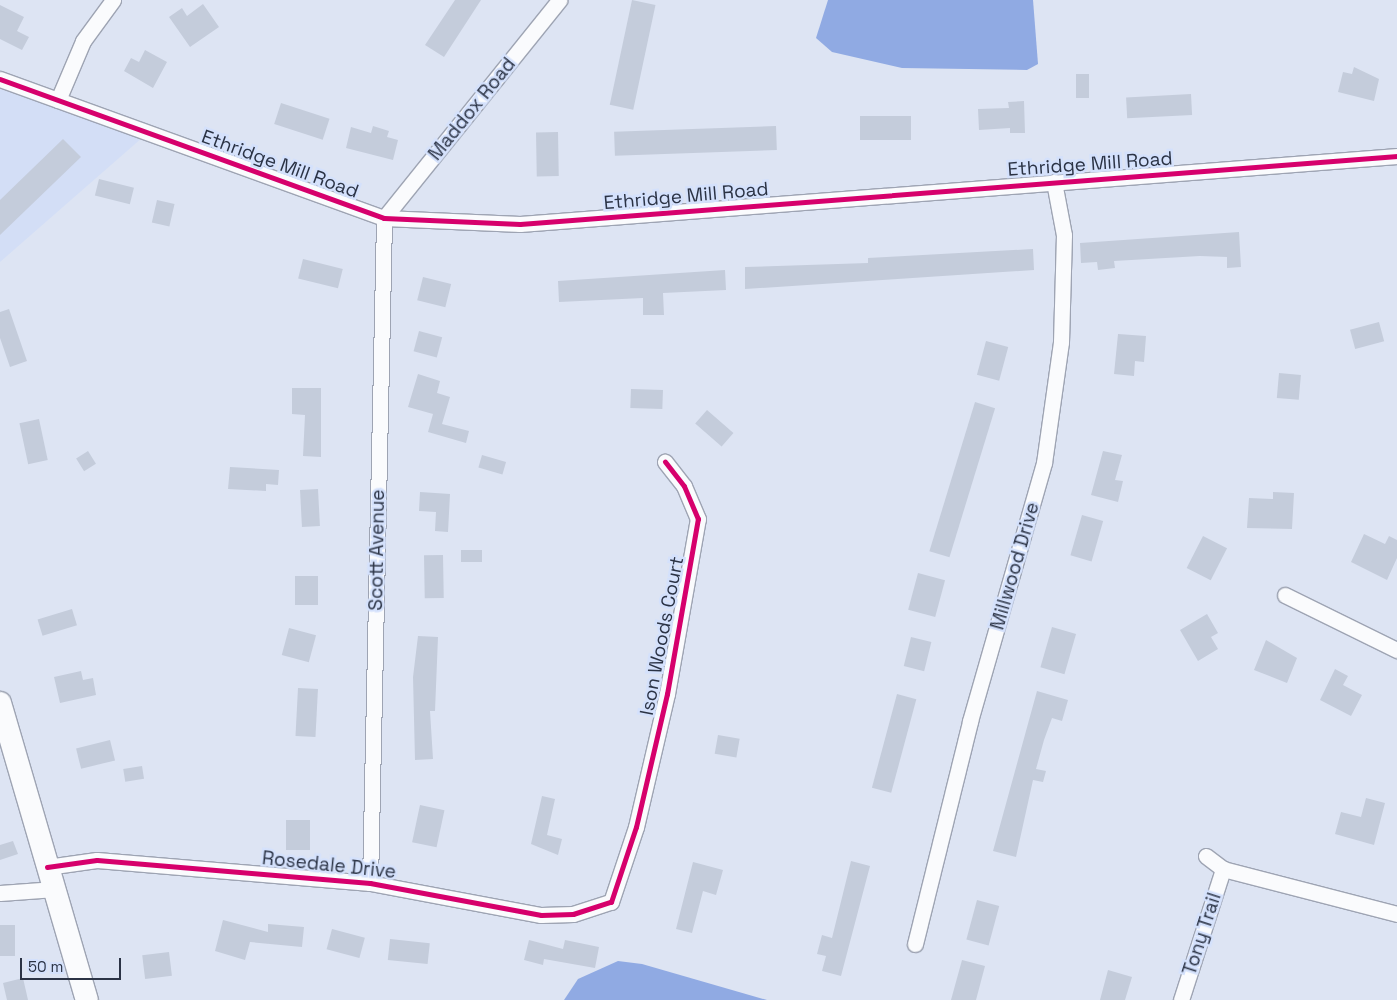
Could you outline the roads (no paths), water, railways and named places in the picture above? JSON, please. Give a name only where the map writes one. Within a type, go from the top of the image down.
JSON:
[{"type":"main road","points":[[0,702],[87,1000]]},
{"type":"street","points":[[58,100],[83,41],[112,0]]},
{"type":"street","name":"Maddox Road","points":[[384,218],[559,0]]},
{"type":"street","name":"Ethridge Mill Road","points":[[0,79],[384,218],[520,224],[1397,156]]},
{"type":"street","name":"Millwood Drive","points":[[915,944],[970,721],[1044,463],[1062,342],[1064,235],[1054,182]]},
{"type":"street","name":"Scott Avenue","points":[[370,882],[384,218]]},
{"type":"street","name":"Ison Woods Court","points":[[605,904],[611,902],[636,827],[691,580],[698,519],[684,486],[665,462]]},
{"type":"street","points":[[1285,595],[1397,650]]},
{"type":"street","points":[[1206,856],[1224,868],[1397,914]]},
{"type":"street","name":"Rosedale Drive","points":[[47,867],[97,860],[370,882],[541,915],[573,914],[605,904]]},
{"type":"street","name":"Tony Trail","points":[[1181,1000],[1224,868]]},
{"type":"street","points":[[0,893],[55,889]]},
{"type":"water","points":[[828,0],[1033,0],[1038,64],[1027,70],[902,68],[832,52],[816,38]]},
{"type":"water","points":[[618,961],[642,964],[767,1000],[564,1000],[578,979]]}]
